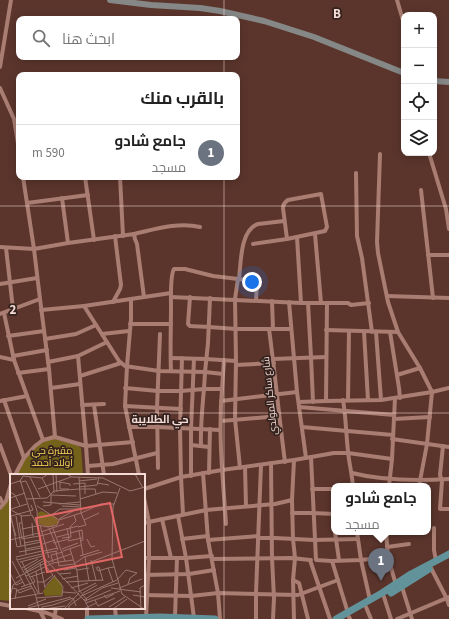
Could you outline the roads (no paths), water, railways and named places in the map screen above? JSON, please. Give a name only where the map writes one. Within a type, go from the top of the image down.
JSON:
[{"type":"main road","points":[[336,619],[348,617],[384,597],[399,586],[411,574],[449,554]]},
{"type":"main road","points":[[348,617],[370,600],[399,586],[449,558]]},
{"type":"main road","points":[[88,619],[175,617],[215,619]]},
{"type":"street","points":[[0,67],[11,0]]},
{"type":"street","points":[[110,0],[151,5],[200,8],[264,21],[314,37],[401,73]]},
{"type":"street","points":[[398,0],[401,12]]},
{"type":"street","points":[[437,81],[449,82]]},
{"type":"street","points":[[0,88],[14,119],[16,131]]},
{"type":"street","points":[[380,154],[377,242],[387,296],[398,332],[420,368],[432,392],[427,444],[420,483]]},
{"type":"street","points":[[430,156],[446,209],[449,229]]},
{"type":"street","points":[[356,173],[357,236],[374,332],[381,400]]},
{"type":"street","points":[[23,180],[34,249],[49,369],[55,437]]},
{"type":"street","points":[[86,180],[94,240]]},
{"type":"street","points":[[120,180],[124,236]]},
{"type":"street","points":[[422,190],[433,298]]},
{"type":"street","points":[[253,244],[287,239],[315,234],[325,231],[327,227],[321,194],[288,200],[283,204],[287,239]]},
{"type":"street","points":[[27,203],[88,195]]},
{"type":"street","points":[[62,198],[68,243]]},
{"type":"street","points":[[240,468],[235,419],[235,299],[244,242],[249,230],[255,225],[284,221]]},
{"type":"street","points":[[0,248],[34,249],[115,236],[124,236],[178,225],[192,225],[200,227]]},
{"type":"street","points":[[134,234],[137,244],[144,297]]},
{"type":"street","points":[[315,234],[321,303]]},
{"type":"street","points":[[113,302],[121,285],[115,236]]},
{"type":"street","points":[[297,237],[301,303]]},
{"type":"street","points":[[6,248],[13,309]]},
{"type":"street","points":[[428,255],[449,256]]},
{"type":"street","points":[[171,371],[171,295],[174,269],[186,269],[213,276],[253,280],[256,282],[256,300]]},
{"type":"street","points":[[0,284],[37,278]]},
{"type":"street","points":[[41,310],[171,295],[301,303],[351,305],[369,303]]},
{"type":"street","points":[[387,296],[449,298]]},
{"type":"street","points":[[190,297],[189,326],[236,329],[291,329]]},
{"type":"street","points":[[40,298],[2,313],[13,358],[43,440]]},
{"type":"street","points":[[201,446],[200,429],[209,327],[210,298]]},
{"type":"street","points":[[131,299],[130,331],[126,366],[125,406],[139,474]]},
{"type":"street","name":"شارع ساكر المولدي","points":[[272,301],[271,329],[273,361],[285,462]]},
{"type":"street","points":[[289,302],[297,392],[312,489],[316,560]]},
{"type":"street","points":[[308,303],[313,402]]},
{"type":"street","points":[[326,401],[327,303]]},
{"type":"street","points":[[84,306],[121,363],[126,366],[159,371],[223,374]]},
{"type":"street","points":[[130,324],[171,324]]},
{"type":"street","points":[[45,339],[76,334],[96,325]]},
{"type":"street","points":[[326,330],[398,332]]},
{"type":"street","points":[[8,336],[44,331]]},
{"type":"street","points":[[102,334],[130,331]]},
{"type":"street","points":[[349,331],[345,410],[352,483]]},
{"type":"street","points":[[364,332],[368,400]]},
{"type":"street","points":[[389,483],[394,417],[397,398],[397,375],[390,332]]},
{"type":"street","points":[[158,468],[157,408],[160,334]]},
{"type":"street","points":[[48,362],[78,356],[108,342]]},
{"type":"street","points":[[0,357],[13,358],[46,350]]},
{"type":"street","points":[[78,356],[88,474]]},
{"type":"street","points":[[170,358],[224,360],[236,363],[326,357]]},
{"type":"street","points":[[182,358],[180,428],[183,514]]},
{"type":"street","points":[[191,476],[191,429],[194,359]]},
{"type":"street","points":[[224,360],[220,430],[226,524]]},
{"type":"street","points":[[80,376],[121,363]]},
{"type":"street","points":[[397,375],[420,368]]},
{"type":"street","points":[[18,373],[49,369]]},
{"type":"street","points":[[51,388],[80,384]]},
{"type":"street","points":[[125,388],[158,391],[204,389],[222,390]]},
{"type":"street","points":[[299,405],[326,401],[381,400],[449,388]]},
{"type":"street","points":[[221,401],[297,392]]},
{"type":"street","points":[[24,458],[2,401],[26,396]]},
{"type":"street","points":[[82,405],[104,404]]},
{"type":"street","points":[[94,405],[104,474]]},
{"type":"street","points":[[299,405],[394,417],[430,417]]},
{"type":"street","points":[[125,406],[181,409]]},
{"type":"street","points":[[221,421],[279,416]]},
{"type":"street","points":[[130,427],[220,430]]},
{"type":"street","points":[[302,427],[347,430],[449,447]]},
{"type":"street","points":[[209,472],[210,429]]},
{"type":"street","points":[[16,474],[24,458],[34,446],[43,440],[55,437],[86,446],[133,442]]},
{"type":"street","points":[[0,445],[11,474]]},
{"type":"street","points":[[191,446],[209,447]]},
{"type":"street","points":[[443,446],[440,475],[442,481],[440,509],[449,509]]},
{"type":"street","points":[[88,466],[122,462],[157,453]]},
{"type":"street","points":[[145,489],[181,477],[285,462],[334,453],[348,453],[392,459]]},
{"type":"street","points":[[294,460],[292,500],[295,558],[293,580],[294,619]]},
{"type":"street","points":[[271,463],[273,619]]},
{"type":"street","points":[[256,619],[261,465]]},
{"type":"street","points":[[245,467],[246,506]]},
{"type":"street","points":[[203,473],[208,538],[218,593],[220,619]]},
{"type":"street","points":[[352,473],[368,477],[390,479],[449,479]]},
{"type":"street","points":[[2,506],[10,487]]},
{"type":"street","points":[[312,489],[331,489]]},
{"type":"street","points":[[0,498],[2,506]]},
{"type":"street","points":[[145,523],[206,510],[271,504],[292,500]]},
{"type":"street","points":[[145,503],[149,522],[149,558],[146,575],[146,618]]},
{"type":"street","points":[[292,513],[331,514]]},
{"type":"street","points":[[178,516],[189,574],[194,618]]},
{"type":"street","points":[[162,519],[171,558]]},
{"type":"street","points":[[434,528],[436,561]]},
{"type":"street","points":[[335,535],[339,560]]},
{"type":"street","points":[[357,535],[361,560],[370,600]]},
{"type":"street","points":[[386,535],[388,557],[411,613],[412,619]]},
{"type":"street","points":[[182,539],[258,537],[314,540],[358,539]]},
{"type":"street","points":[[387,547],[409,544]]},
{"type":"street","points":[[145,558],[295,558],[332,561],[388,557]]},
{"type":"street","points":[[175,617],[177,558]]},
{"type":"street","points":[[310,560],[318,588],[330,619]]},
{"type":"street","points":[[332,561],[348,617]]},
{"type":"street","points":[[431,568],[448,598],[449,605]]},
{"type":"street","points":[[146,575],[189,574],[214,570]]},
{"type":"street","points":[[293,580],[299,583],[308,619]]},
{"type":"street","points":[[146,595],[191,596],[218,593],[301,594],[338,580]]},
{"type":"street","points":[[384,597],[391,619]]},
{"type":"street","points":[[397,619],[448,598]]},
{"type":"street","points":[[0,604],[10,606]]},
{"type":"street","points":[[366,607],[371,619]]},
{"type":"street","points":[[31,609],[62,619]]},
{"type":"street","points":[[87,609],[88,619]]},
{"type":"street","points":[[40,611],[44,619]]},
{"type":"place","name":"جامع شادو","points":[[381,581]]},
{"type":"district","name":"حي الطلايبة","points":[[160,419]]},
{"type":"park label","name":"مقبرة حي أولاد أحمد","points":[[52,456]]}]
